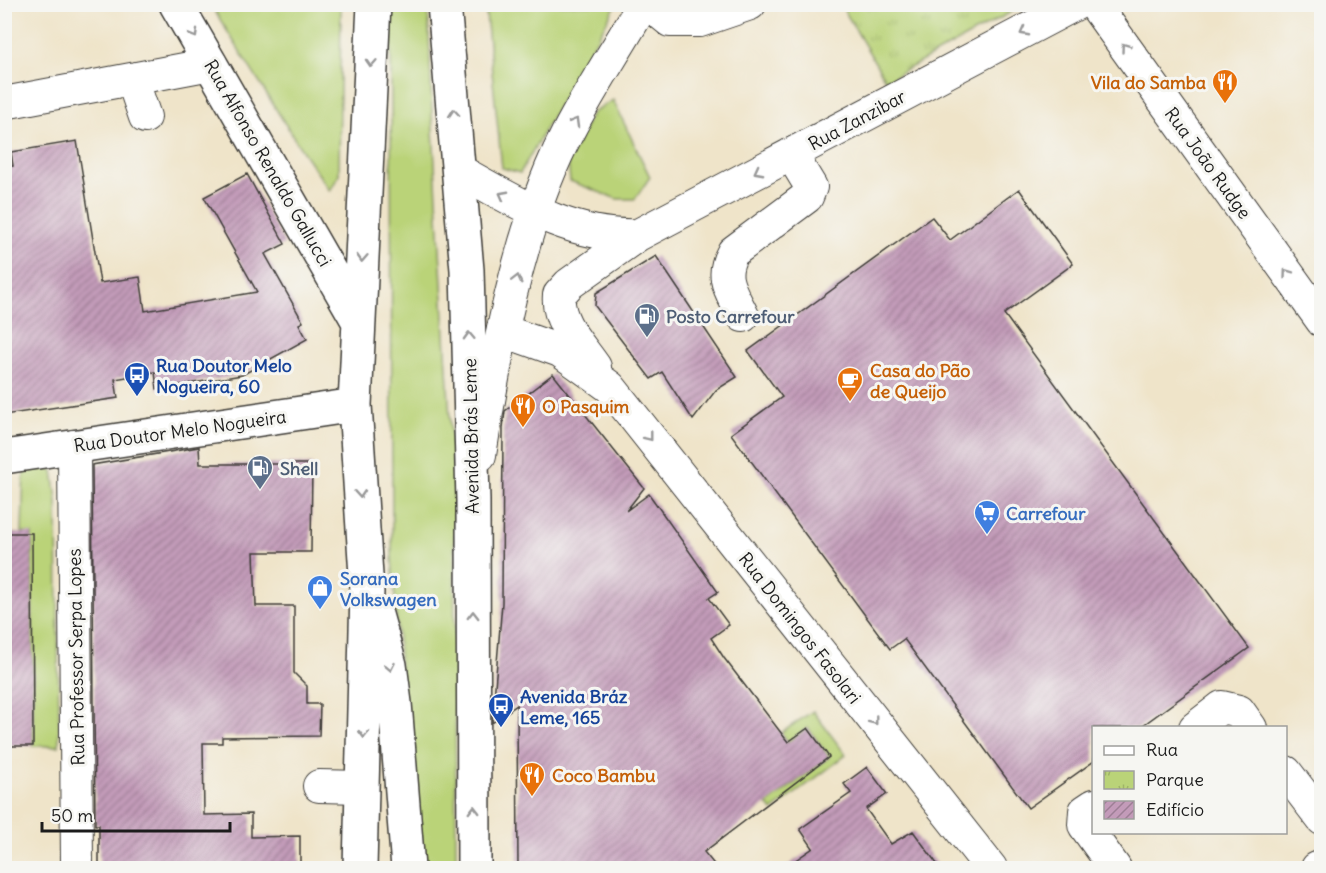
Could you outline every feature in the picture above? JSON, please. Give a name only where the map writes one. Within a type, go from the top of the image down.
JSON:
[{"type":"main road","name":"Rua Alfonso Renaldo Gallucci","points":[[176,4],[359,322]]},
{"type":"main road","points":[[360,868],[367,591],[355,405],[374,4]]},
{"type":"main road","name":"Avenida Brás Leme","points":[[444,4],[467,270],[473,501],[474,868]]},
{"type":"main road","name":"Rua Doutor Melo Nogueira","points":[[4,457],[355,405]]},
{"type":"main road","points":[[367,591],[390,665],[408,868]]},
{"type":"street","points":[[473,501],[504,331],[535,212],[563,142],[643,4]]},
{"type":"street","points":[[649,4],[670,21],[700,21],[750,4]]},
{"type":"street","name":"Rua Zanzibar","points":[[569,284],[638,235],[1076,4]]},
{"type":"street","name":"Rua João Rudge","points":[[1094,4],[1322,321]]},
{"type":"street","points":[[4,103],[211,64]]},
{"type":"street","points":[[132,79],[146,117]]},
{"type":"street","points":[[743,316],[725,279],[725,264],[733,252],[807,197],[811,187],[791,154]]},
{"type":"street","name":"Rua Zanzibar","points":[[460,171],[535,212],[570,227],[596,234],[638,235]]},
{"type":"street","name":"Rua Domingos Fasolari","points":[[569,284],[559,296],[560,310],[566,325],[610,387],[991,868]]},
{"type":"street","name":"Rua Domingos Fasolari","points":[[504,331],[560,351],[610,387]]},
{"type":"street","name":"Rua Professor Serpa Lopes","points":[[74,446],[64,811],[77,868]]},
{"type":"street","points":[[1197,726],[1222,707],[1239,711],[1250,726]]},
{"type":"street","points":[[1287,773],[1322,819]]},
{"type":"street","points":[[319,786],[362,787]]},
{"type":"street","points":[[1092,807],[1085,812],[1084,825],[1115,868]]},
{"type":"street","points":[[1317,868],[1322,866]]},
{"type":"green space","points":[[211,5],[341,5],[339,175],[330,191],[299,146]]},
{"type":"green space","points":[[391,5],[428,5],[432,113],[454,488],[456,868],[414,868],[392,557]]},
{"type":"green space","points":[[485,5],[616,5],[520,173],[502,168]]},
{"type":"green space","points":[[841,5],[1024,5],[886,81]]},
{"type":"green space","points":[[613,100],[650,177],[635,199],[617,199],[570,181],[568,162],[592,113]]},
{"type":"green space","points":[[24,465],[53,470],[57,502],[59,746],[33,746],[32,534],[22,533]]},
{"type":"green space","points":[[813,711],[846,755],[772,811],[767,804],[829,757],[808,728],[788,742],[781,733]]},
{"type":"building","points":[[77,141],[100,283],[140,277],[145,311],[257,292],[204,197],[247,174],[285,244],[265,254],[303,322],[299,324],[307,339],[242,375],[157,389],[155,372],[115,379],[118,398],[4,415],[4,167],[13,166],[11,152]]},
{"type":"building","name":"Carrefour","points":[[1019,189],[1073,264],[1004,314],[1249,648],[1142,726],[1092,726],[1092,762],[1028,808],[904,639],[890,649],[731,434],[782,397],[748,351],[932,217],[950,240]]},
{"type":"building","points":[[656,256],[737,377],[716,390],[693,420],[662,372],[651,379],[595,306],[596,293]]},
{"type":"building","points":[[553,374],[644,488],[626,511],[649,494],[718,592],[709,598],[729,625],[711,638],[724,658],[788,742],[808,728],[829,757],[704,852],[717,868],[518,868],[517,705],[492,723],[502,603],[503,428],[505,411]]},
{"type":"building","points":[[199,447],[200,464],[312,464],[311,552],[254,552],[256,606],[294,606],[294,673],[307,686],[307,704],[320,704],[319,736],[222,737],[222,743],[203,743],[204,815],[251,814],[251,837],[300,836],[300,868],[99,868],[99,825],[95,825],[92,465]]},
{"type":"building","points":[[4,533],[32,533],[33,746],[4,746]]},
{"type":"building","points":[[867,767],[887,794],[866,809],[891,844],[913,831],[940,868],[784,868],[813,848],[800,829],[851,793],[844,784]]},
{"type":"place","name":"Vila do Samba","points":[[1225,105]]},
{"type":"place","name":"Posto Carrefour","points":[[647,339]]},
{"type":"place","name":"Rua Doutor Melo Nogueira, 60","points":[[137,398]]},
{"type":"place","name":"Casa do Pão de Queijo","points":[[850,403]]},
{"type":"place","name":"O Pasquim","points":[[523,429]]},
{"type":"place","name":"Shell","points":[[260,491]]},
{"type":"place","name":"Carrefour","points":[[987,536]]},
{"type":"place","name":"Sorana Volkswagen","points":[[320,611]]},
{"type":"place","name":"Avenida Bráz Leme, 165","points":[[501,729]]},
{"type":"place","name":"Coco Bambu","points":[[532,798]]}]
